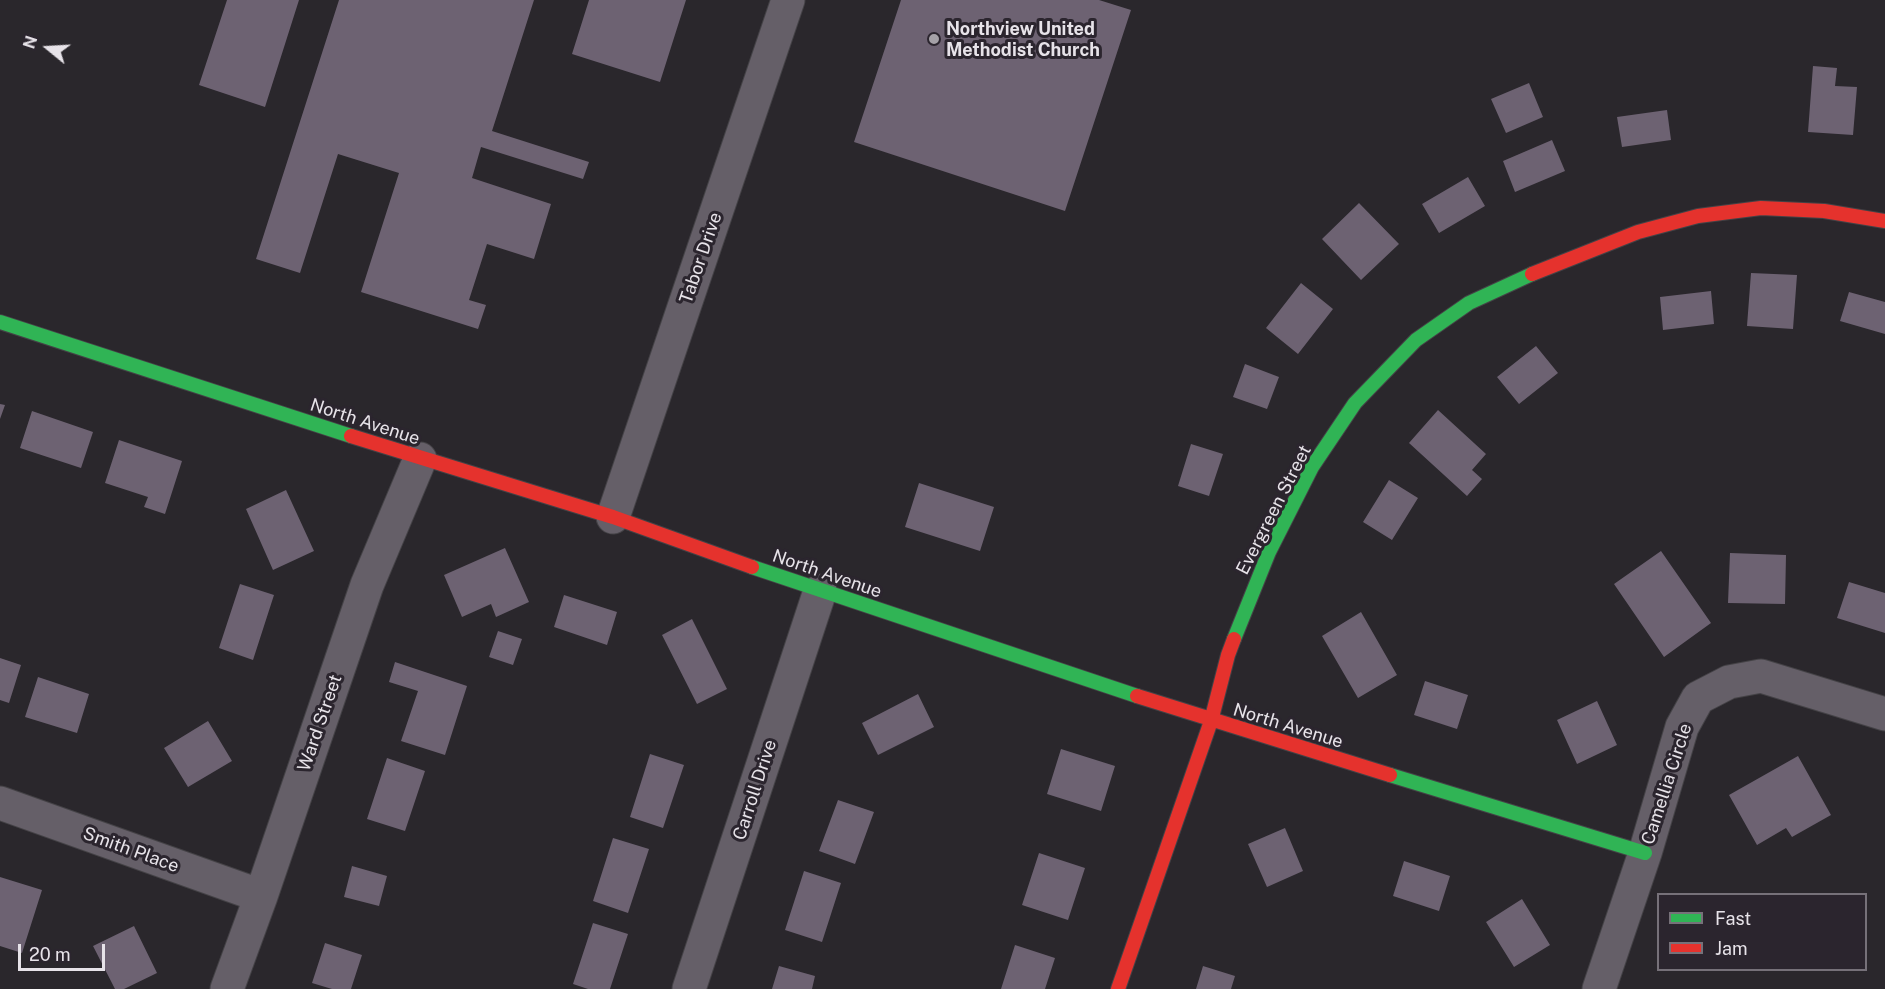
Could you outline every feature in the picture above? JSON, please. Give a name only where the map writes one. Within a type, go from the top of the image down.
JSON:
[{"type":"street","name":"Tabor Drive","points":[[614,517],[788,0]]},
{"type":"street","name":"Evergreen Street","points":[[1118,989],[1211,721],[1228,655],[1265,562],[1312,467],[1355,403],[1416,340],[1469,303],[1560,262],[1638,232],[1698,216],[1761,208],[1824,212],[1885,221]]},
{"type":"street","name":"North Avenue","points":[[0,322],[420,459],[614,517],[820,591],[1211,721],[1645,853]]},
{"type":"street","name":"Ward Street","points":[[227,989],[367,585],[420,459]]},
{"type":"street","name":"Carroll Drive","points":[[689,989],[820,591]]},
{"type":"street","name":"Camellia Circle","points":[[1599,989],[1645,853],[1682,727],[1698,698],[1729,682],[1761,676],[1885,714]]},
{"type":"street","name":"Smith Place","points":[[0,803],[261,896]]},
{"type":"building","points":[[227,0],[299,0],[265,107],[199,85]]},
{"type":"building","points":[[339,0],[534,0],[492,131],[589,162],[583,179],[481,147],[472,178],[551,204],[534,259],[487,244],[469,300],[486,305],[478,329],[361,292],[399,173],[338,154],[300,273],[256,259]]},
{"type":"building","points":[[589,0],[686,0],[660,82],[572,54]]},
{"type":"building","points":[[901,0],[1099,0],[1131,10],[1065,211],[854,142]]},
{"type":"building","points":[[1813,66],[1837,68],[1835,86],[1857,87],[1853,135],[1808,132]]},
{"type":"building","points":[[1529,83],[1543,117],[1506,133],[1491,99]]},
{"type":"building","points":[[1667,110],[1671,140],[1622,147],[1617,117]]},
{"type":"building","points":[[1552,140],[1565,171],[1515,192],[1503,161]]},
{"type":"building","points":[[1468,177],[1485,206],[1439,233],[1422,204]]},
{"type":"building","points":[[1359,203],[1399,244],[1361,280],[1322,239]]},
{"type":"building","points":[[1751,273],[1797,275],[1793,329],[1747,326]]},
{"type":"building","points":[[1301,283],[1333,309],[1298,354],[1266,328]]},
{"type":"building","points":[[1711,291],[1714,324],[1663,330],[1660,297]]},
{"type":"building","points":[[1849,292],[1885,302],[1885,334],[1840,321]]},
{"type":"building","points":[[1536,346],[1558,373],[1519,404],[1497,377]]},
{"type":"building","points":[[1245,364],[1279,377],[1267,409],[1233,397]]},
{"type":"building","points":[[0,404],[5,405],[0,419]]},
{"type":"building","points":[[1438,410],[1486,454],[1472,470],[1482,479],[1467,496],[1409,443]]},
{"type":"building","points":[[32,411],[93,432],[81,468],[20,448]]},
{"type":"building","points":[[119,440],[182,461],[165,514],[144,507],[148,497],[105,483]]},
{"type":"building","points":[[1191,444],[1223,454],[1209,496],[1178,486]]},
{"type":"building","points":[[1389,480],[1418,498],[1392,540],[1363,522]]},
{"type":"building","points":[[919,483],[994,507],[980,551],[905,527]]},
{"type":"building","points":[[286,490],[314,551],[273,570],[246,509]]},
{"type":"building","points":[[505,548],[529,602],[496,617],[491,604],[462,617],[444,575]]},
{"type":"building","points":[[1661,551],[1711,623],[1664,657],[1614,584]]},
{"type":"building","points":[[1730,553],[1786,555],[1785,604],[1728,603]]},
{"type":"building","points":[[1849,582],[1885,593],[1885,633],[1837,618]]},
{"type":"building","points":[[240,584],[274,595],[253,660],[219,648]]},
{"type":"building","points":[[564,595],[617,612],[607,645],[554,627]]},
{"type":"building","points":[[1361,612],[1397,675],[1358,698],[1322,636]]},
{"type":"building","points":[[692,619],[727,689],[697,704],[662,635]]},
{"type":"building","points":[[498,631],[522,639],[513,665],[489,657]]},
{"type":"building","points":[[0,658],[21,665],[9,703],[0,700]]},
{"type":"building","points":[[395,662],[467,686],[445,755],[401,741],[418,691],[389,682]]},
{"type":"building","points":[[38,677],[89,694],[77,733],[25,717]]},
{"type":"building","points":[[1425,681],[1468,695],[1457,729],[1414,715]]},
{"type":"building","points":[[918,694],[934,727],[878,755],[862,723]]},
{"type":"building","points":[[1597,701],[1617,745],[1577,764],[1557,720]]},
{"type":"building","points":[[208,721],[232,761],[188,787],[164,748]]},
{"type":"building","points":[[1061,749],[1115,766],[1101,811],[1047,794]]},
{"type":"building","points":[[650,754],[684,765],[663,828],[630,817]]},
{"type":"building","points":[[1798,756],[1831,815],[1792,837],[1786,828],[1757,845],[1729,795]]},
{"type":"building","points":[[387,758],[425,771],[405,831],[367,819]]},
{"type":"building","points":[[838,800],[874,812],[855,864],[819,851]]},
{"type":"building","points":[[1285,828],[1303,871],[1267,887],[1248,844]]},
{"type":"building","points":[[613,838],[649,849],[628,913],[593,901]]},
{"type":"building","points":[[1039,853],[1085,868],[1068,920],[1022,905]]},
{"type":"building","points":[[1404,861],[1450,876],[1439,911],[1393,896]]},
{"type":"building","points":[[352,866],[387,876],[379,906],[344,897]]},
{"type":"building","points":[[804,871],[841,883],[822,942],[785,930]]},
{"type":"building","points":[[0,877],[42,890],[22,953],[0,946]]},
{"type":"building","points":[[1522,899],[1550,945],[1514,967],[1486,922]]},
{"type":"building","points":[[593,923],[628,934],[610,989],[588,989],[573,984]]},
{"type":"building","points":[[134,926],[157,973],[124,989],[115,989],[93,946]]},
{"type":"building","points":[[325,943],[362,955],[351,989],[332,989],[312,983]]},
{"type":"building","points":[[1015,945],[1055,958],[1045,989],[1001,989]]},
{"type":"building","points":[[779,966],[815,976],[812,989],[772,989]]},
{"type":"building","points":[[1203,966],[1235,976],[1231,989],[1196,989]]},
{"type":"traffic: fast","points":[[1234,639],[1269,552],[1312,467],[1355,403],[1416,340],[1469,303],[1532,274]]},
{"type":"traffic: fast","points":[[0,322],[351,436]]},
{"type":"traffic: fast","points":[[752,567],[1137,696]]},
{"type":"traffic: fast","points":[[1390,775],[1645,853]]},
{"type":"traffic: jam","points":[[1532,274],[1638,232],[1698,216],[1761,208],[1824,211],[1885,221]]},
{"type":"traffic: jam","points":[[351,436],[613,517],[752,567]]},
{"type":"traffic: jam","points":[[1118,989],[1211,721],[1234,639]]},
{"type":"traffic: jam","points":[[1137,696],[1390,775]]},
{"type":"place","name":"Northview United Methodist Church","points":[[934,39]]}]
